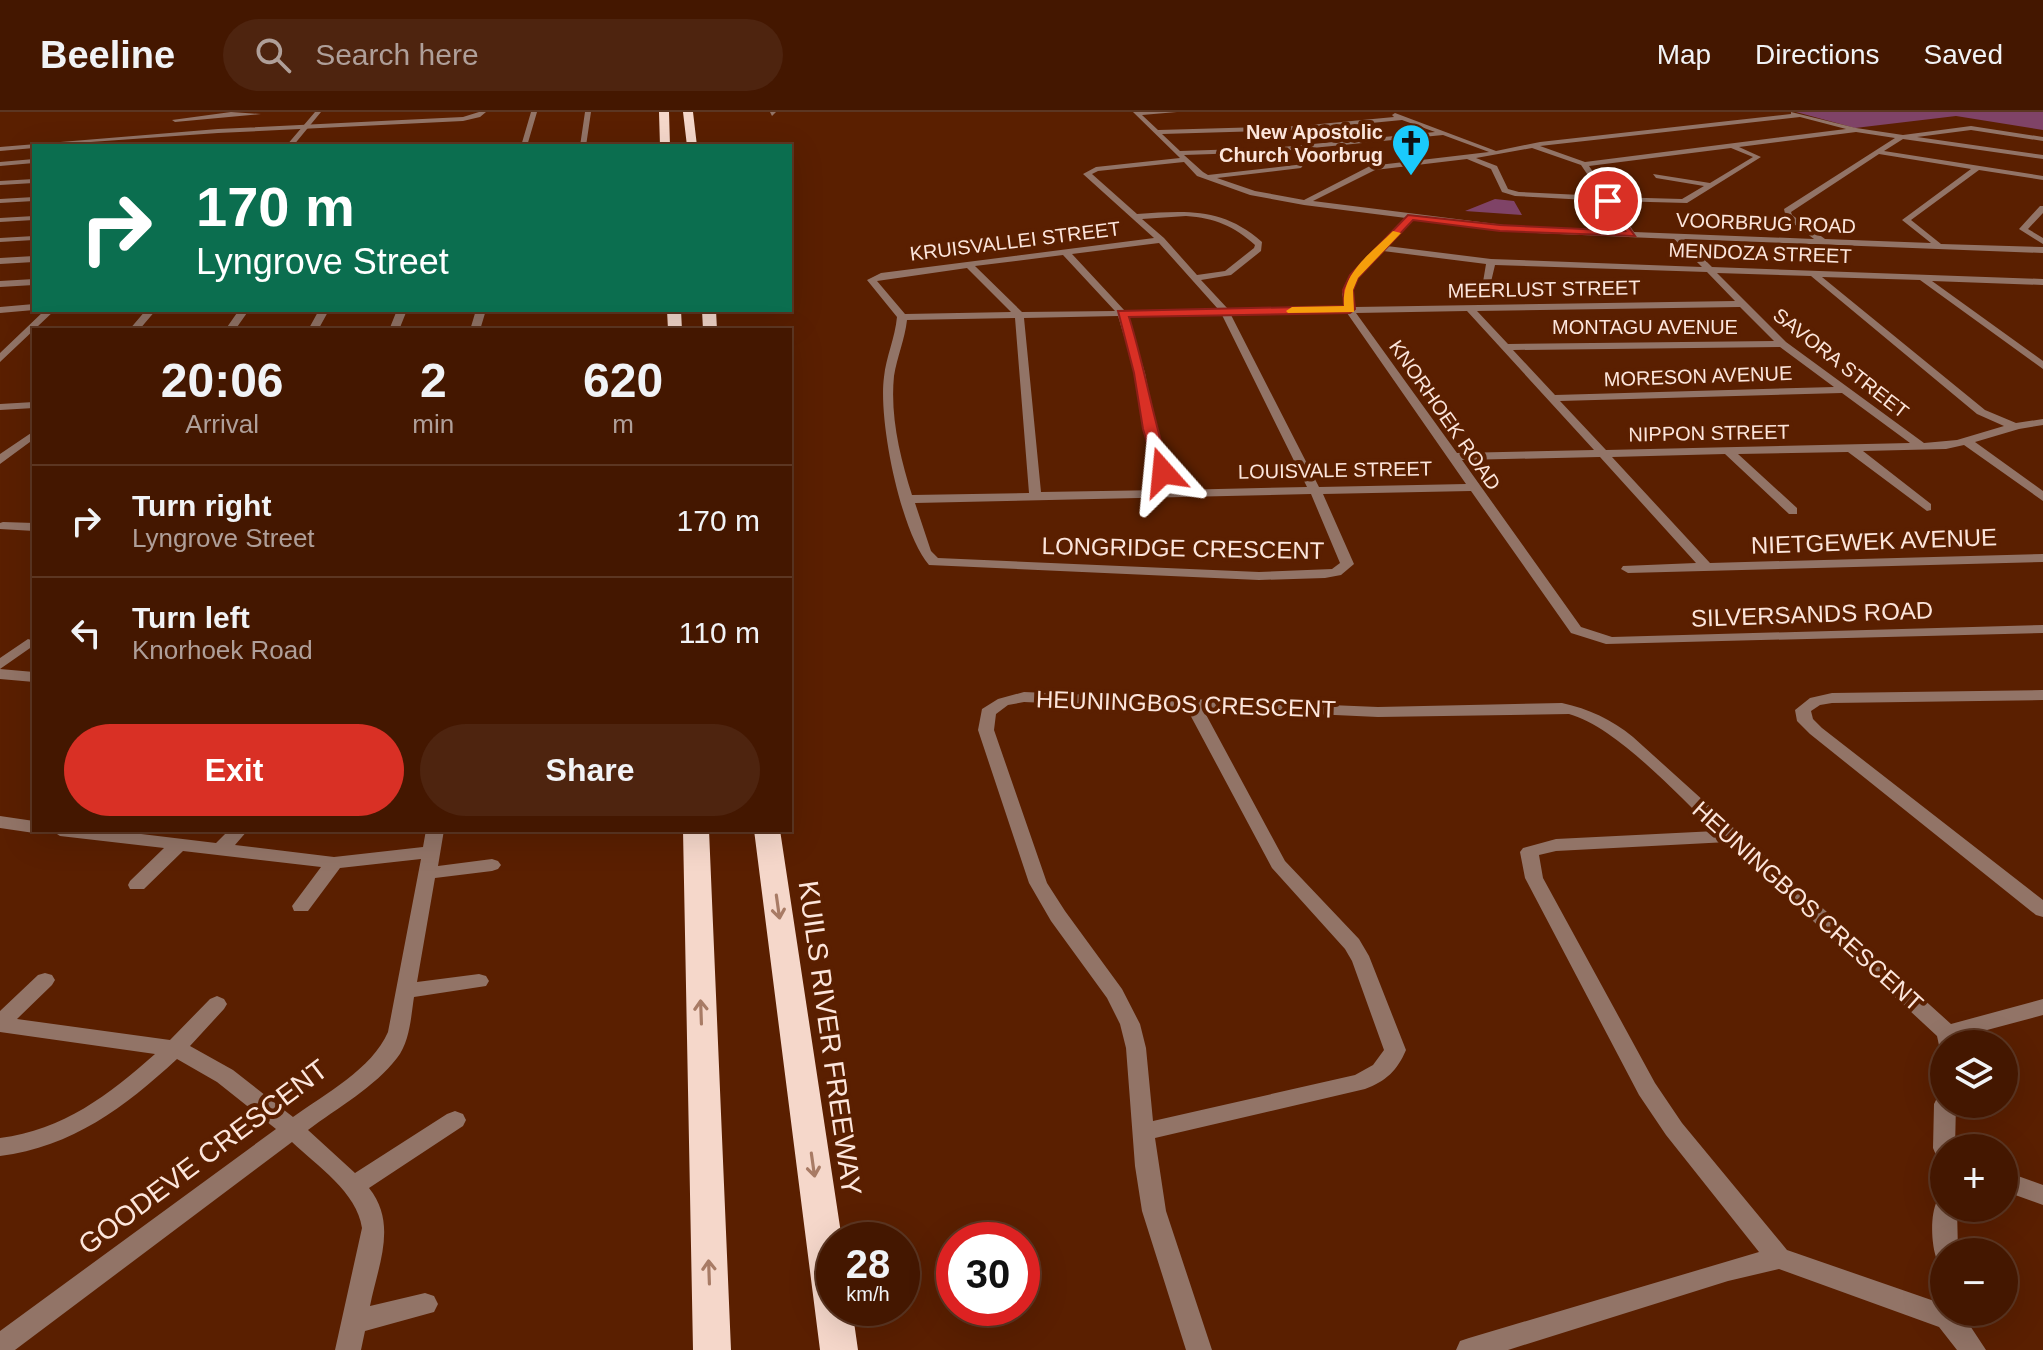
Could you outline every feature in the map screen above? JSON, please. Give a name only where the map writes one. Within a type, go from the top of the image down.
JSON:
[{"type":"highway","points":[[664,112],[665,144]]},
{"type":"highway","points":[[692,144],[689,117],[696,112]]},
{"type":"highway","points":[[652,116],[665,130]]},
{"type":"highway","points":[[696,832],[712,1350]]},
{"type":"highway","name":"KUILS RIVER FREEWAY","points":[[767,832],[839,1350]]},
{"type":"street","points":[[160,144],[171,135],[177,112]]},
{"type":"street","points":[[291,144],[318,112]]},
{"type":"street","points":[[427,121],[432,112]]},
{"type":"street","points":[[61,144],[471,118],[483,112]]},
{"type":"street","points":[[525,144],[534,112]]},
{"type":"street","points":[[583,144],[588,112]]},
{"type":"street","points":[[1137,112],[1174,112]]},
{"type":"street","name":"VOORBRUG ROAD","points":[[1137,112],[1180,157],[1207,177],[1239,189],[1304,203],[1500,228],[2043,250]]},
{"type":"street","points":[[1386,112],[1499,153]]},
{"type":"street","points":[[1788,112],[1856,130],[2043,157]]},
{"type":"street","points":[[175,120],[258,114]]},
{"type":"street","points":[[1304,203],[1373,168],[1800,115]]},
{"type":"street","points":[[1157,132],[1299,128],[1402,118]]},
{"type":"street","points":[[1823,241],[1789,216],[1787,211],[1901,137],[1971,128],[2043,139]]},
{"type":"street","points":[[1533,146],[1584,164],[1856,130]]},
{"type":"street","points":[[1315,490],[1225,312],[1161,240],[1088,173],[1096,169],[1180,157],[1442,133]]},
{"type":"street","points":[[1467,157],[1494,168],[1509,192],[1608,201],[1681,202],[1758,157],[1728,145]]},
{"type":"street","points":[[0,149],[32,146]]},
{"type":"street","points":[[1878,152],[2043,178]]},
{"type":"street","points":[[0,164],[32,161]]},
{"type":"street","points":[[1584,164],[1631,234]]},
{"type":"street","points":[[1207,177],[1301,166]]},
{"type":"street","points":[[1939,246],[1906,220],[1977,168]]},
{"type":"street","points":[[1656,176],[1711,185]]},
{"type":"street","points":[[0,183],[32,181]]},
{"type":"street","points":[[0,201],[32,199]]},
{"type":"street","points":[[2043,208],[2023,229],[2043,242]]},
{"type":"street","points":[[1135,217],[1193,214],[1219,218],[1236,223],[1259,244],[1228,273],[1194,278]]},
{"type":"street","points":[[1350,309],[1347,294],[1351,280],[1411,217]]},
{"type":"street","points":[[0,220],[32,218]]},
{"type":"street","name":"SAVORA STREET","points":[[1676,236],[1739,304],[1782,344],[1921,446]]},
{"type":"street","points":[[0,240],[32,238]]},
{"type":"street","name":"KRUISVALLEI STREET","points":[[902,317],[871,282],[873,278],[1161,240]]},
{"type":"street","name":"MENDOZA STREET","points":[[1381,248],[1491,262],[2043,282]]},
{"type":"street","points":[[1066,253],[1122,313],[1140,373],[1150,429],[1170,493]]},
{"type":"street","points":[[0,261],[32,259]]},
{"type":"street","points":[[1487,282],[1491,262]]},
{"type":"street","points":[[969,265],[1019,315],[1035,496]]},
{"type":"street","points":[[1812,273],[1981,412],[2013,426]]},
{"type":"street","points":[[1922,277],[2043,366]]},
{"type":"street","points":[[2024,281],[2043,294]]},
{"type":"street","points":[[0,284],[32,282]]},
{"type":"street","name":"MEERLUST STREET","points":[[902,317],[1739,304]]},
{"type":"street","points":[[0,310],[32,307]]},
{"type":"street","name":"KNORHOEK ROAD","points":[[1350,309],[1569,623],[1583,634]]},
{"type":"street","points":[[1470,309],[1707,567]]},
{"type":"street","points":[[0,359],[48,312]]},
{"type":"street","points":[[136,328],[149,312]]},
{"type":"street","points":[[902,317],[900,342],[890,375],[888,435],[908,499]]},
{"type":"street","points":[[0,337],[24,336]]},
{"type":"street","name":"MONTAGU AVENUE","points":[[1508,347],[1782,344]]},
{"type":"street","name":"MORESON AVENUE","points":[[1553,398],[1844,390]]},
{"type":"street","points":[[0,407],[32,405]]},
{"type":"street","name":"NIPPON STREET","points":[[1452,457],[1921,446],[1967,442],[2013,426],[2043,422]]},
{"type":"street","points":[[0,460],[32,436]]},
{"type":"street","points":[[1967,442],[2043,497]]},
{"type":"street","points":[[1851,448],[1927,507]]},
{"type":"street","points":[[1728,451],[1793,511]]},
{"type":"street","name":"LOUISVALE STREET","points":[[908,499],[1474,487]]},
{"type":"street","name":"LONGRIDGE CRESCENT","points":[[908,499],[925,552],[934,562],[1259,576],[1336,572],[1344,568],[1347,561],[1315,490]]},
{"type":"street","points":[[3,526],[32,527]]},
{"type":"street","name":"NIETGEWEK AVENUE","points":[[1628,569],[2043,558]]},
{"type":"street","name":"SILVERSANDS ROAD","points":[[1583,634],[1621,641],[2043,629]]},
{"type":"street","points":[[0,665],[28,643]]},
{"type":"street","points":[[0,674],[32,677]]},
{"type":"street","points":[[2043,695],[1832,698],[1815,701],[1803,710],[1805,721],[1816,731],[2043,910]]},
{"type":"street","name":"HEUNINGBOS CRESCENT","points":[[1199,1350],[1154,1211],[1130,1024],[1115,994],[1038,883],[986,720],[993,707],[1024,697],[1392,712],[1562,708],[1585,713],[1610,726],[1938,1030]]},
{"type":"street","points":[[1143,1132],[1357,1083],[1389,1066],[1395,1050],[1362,961],[1352,944],[1278,864],[1193,705]]},
{"type":"street","points":[[0,822],[32,827]]},
{"type":"street","points":[[78,832],[334,863],[431,852],[492,865]]},
{"type":"street","points":[[220,850],[237,832]]},
{"type":"street","points":[[1731,836],[1556,845],[1529,852],[1528,860],[1534,878],[1647,1089],[1674,1129],[1779,1258]]},
{"type":"street","points":[[137,885],[178,845]]},
{"type":"street","name":"GOODEVE CRESCENT","points":[[0,1346],[363,1077],[390,1052],[398,1032],[431,852]]},
{"type":"street","points":[[301,906],[334,863]]},
{"type":"street","points":[[0,1023],[45,980]]},
{"type":"street","points":[[405,991],[479,981]]},
{"type":"street","points":[[0,1147],[34,1144],[65,1129],[137,1082],[177,1049],[217,1004]]},
{"type":"street","points":[[1972,1030],[2043,1007]]},
{"type":"street","points":[[0,1023],[177,1049],[225,1076],[292,1129],[354,1186],[366,1200],[374,1217],[348,1350]]},
{"type":"street","points":[[354,1186],[455,1120]]},
{"type":"street","points":[[2018,1186],[2043,1195]]},
{"type":"street","points":[[1469,1350],[1728,1270],[1779,1258],[1930,1309]]},
{"type":"street","points":[[353,1322],[425,1304]]},
{"type":"street","points":[[1956,1326],[1973,1350]]},
{"type":"shaded area","points":[[1796,112],[2043,112],[2043,130],[1956,116],[1855,128]]},
{"type":"shaded area","points":[[1495,199],[1514,201],[1522,215],[1465,211]]},
{"type":"slow traffic","points":[[1292,311],[1350,309],[1348,290],[1353,277],[1396,233]]},
{"type":"place","name":"New Apostolic Church Voorbrug","points":[[1411,177]]},
{"type":"route","points":[[1163,472],[1150,429],[1140,373],[1122,313],[1350,309],[1348,290],[1353,277],[1411,217],[1536,231],[1631,234],[1608,201]]}]
